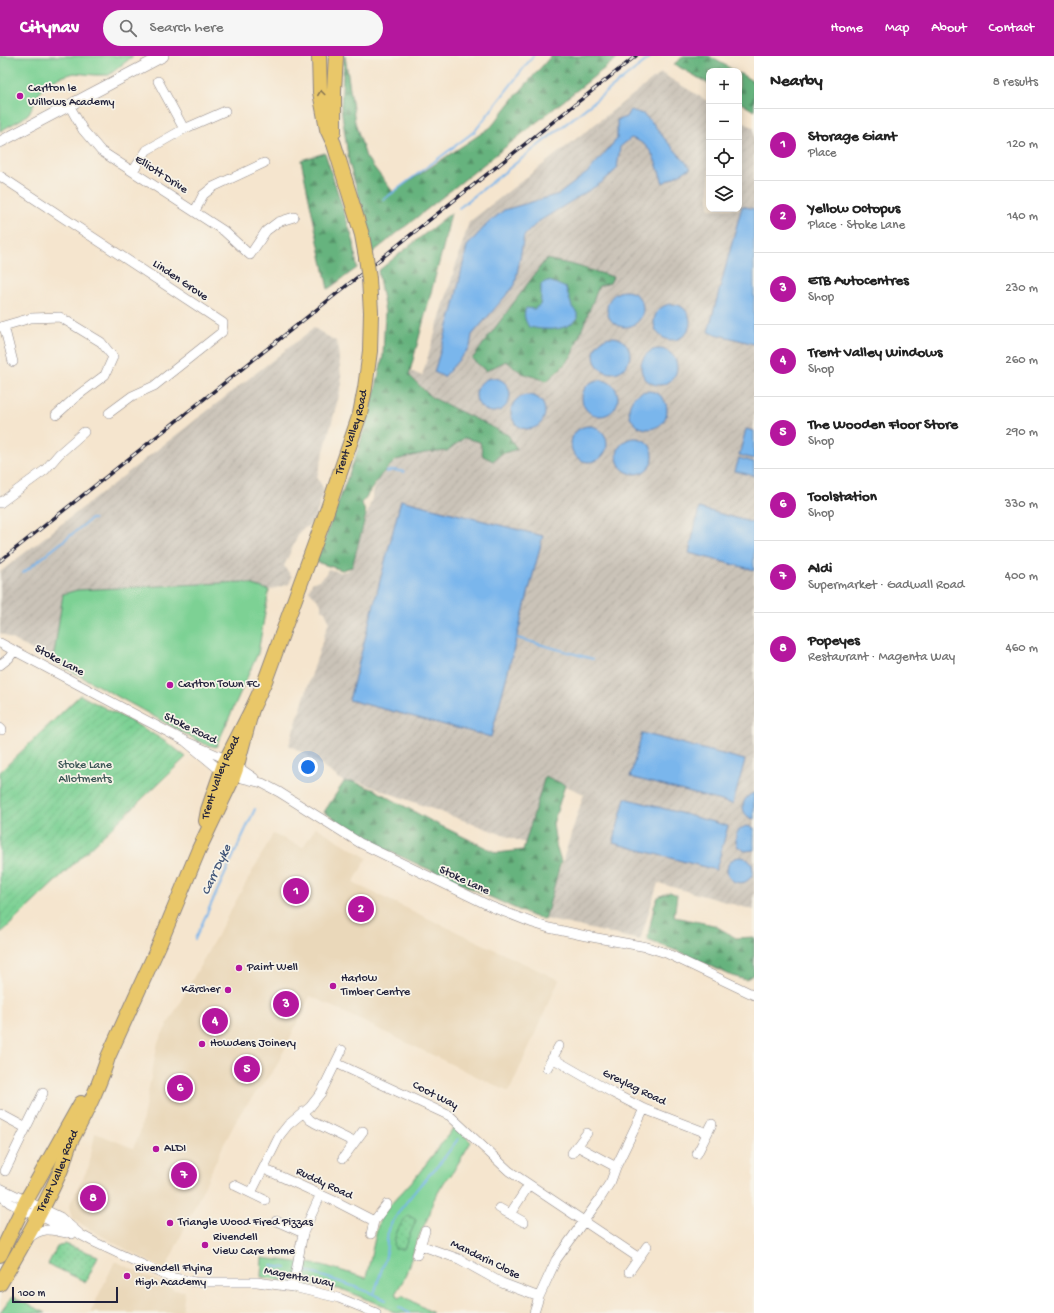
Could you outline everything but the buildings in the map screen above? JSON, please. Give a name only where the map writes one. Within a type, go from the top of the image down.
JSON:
[{"type":"main road","name":"Trent Valley Road","points":[[0,1284],[25,1243],[32,1209],[97,1073],[108,1056],[160,943],[199,849],[252,709],[265,681],[326,514],[360,414],[370,351],[370,279],[362,235],[334,144],[327,129],[320,92],[319,56]]},
{"type":"main road","name":"Trent Valley Road","points":[[334,144],[334,90],[336,56]]},
{"type":"main road","name":"Trent Valley Road","points":[[0,1255],[60,1172],[68,1149],[103,1076],[108,1056]]},
{"type":"main road","points":[[0,1270],[32,1209]]},
{"type":"street","points":[[0,142],[163,56]]},
{"type":"street","points":[[158,81],[184,129]]},
{"type":"street","name":"Elliott Drive","points":[[69,105],[83,130],[101,151],[224,231],[250,255],[266,231],[278,222],[294,217]]},
{"type":"street","points":[[133,171],[147,150],[184,129],[225,110]]},
{"type":"street","points":[[195,211],[203,195],[213,187],[264,163]]},
{"type":"street","name":"Linden Grove","points":[[0,176],[223,323],[222,332],[154,386],[132,396],[108,413]]},
{"type":"street","points":[[13,362],[2,327],[31,318],[60,317],[101,342],[113,357],[105,375],[77,396],[56,415]]},
{"type":"street","points":[[0,503],[45,470],[59,454],[84,432]]},
{"type":"street","name":"Stoke Lane","points":[[0,643],[108,700]]},
{"type":"street","points":[[0,665],[14,651]]},
{"type":"street","name":"Stoke Road","points":[[108,700],[185,741],[230,768]]},
{"type":"street","name":"Stoke Lane","points":[[230,768],[279,792],[360,843],[492,907],[549,928],[646,947],[666,953],[754,995]]},
{"type":"street","points":[[547,1068],[559,1046]]},
{"type":"street","points":[[251,1193],[284,1130],[321,1094],[342,1050]]},
{"type":"street","name":"Greylag Road","points":[[552,1058],[644,1109],[707,1133]]},
{"type":"street","name":"Coot Way","points":[[336,1063],[450,1116],[504,1167],[528,1185],[585,1220],[640,1258]]},
{"type":"street","points":[[5,1171],[43,1092]]},
{"type":"street","points":[[534,1313],[538,1297],[556,1260],[611,1181],[616,1167],[644,1109]]},
{"type":"street","points":[[303,1112],[314,1123],[354,1142]]},
{"type":"street","points":[[0,1114],[26,1128]]},
{"type":"street","points":[[697,1154],[712,1124]]},
{"type":"street","points":[[343,1158],[362,1131]]},
{"type":"street","points":[[587,1133],[575,1149],[616,1167]]},
{"type":"street","name":"Ruddy Road","points":[[264,1169],[320,1196],[339,1203],[374,1221]]},
{"type":"street","points":[[234,1185],[265,1200]]},
{"type":"street","points":[[510,1214],[528,1185]]},
{"type":"street","points":[[0,1188],[32,1209]]},
{"type":"street","points":[[0,1194],[10,1203],[60,1217],[77,1235]]},
{"type":"street","points":[[293,1286],[303,1233],[320,1196]]},
{"type":"street","points":[[371,1234],[374,1221],[387,1204]]},
{"type":"street","points":[[499,1208],[524,1222]]},
{"type":"street","points":[[276,1221],[303,1233]]},
{"type":"street","points":[[25,1243],[35,1234],[46,1230],[56,1230],[77,1235]]},
{"type":"street","points":[[417,1255],[425,1232]]},
{"type":"street","name":"Magenta Way","points":[[77,1235],[163,1275],[178,1280],[204,1283],[257,1282],[293,1286],[329,1295],[371,1312]]},
{"type":"street","name":"Mandarin Close","points":[[420,1245],[459,1260],[502,1283],[538,1297]]},
{"type":"street","points":[[629,1272],[647,1246]]},
{"type":"shaded area","points":[[661,73],[706,100],[706,212],[742,212],[742,122],[754,128],[754,910],[658,883],[640,940],[546,919],[551,897],[584,794],[545,777],[525,843],[359,782],[344,782],[307,755],[289,745],[329,621],[325,611],[321,609],[321,604],[309,590],[312,583],[325,576],[328,569],[340,572],[347,571],[352,567],[408,372],[413,372],[422,376],[469,222]]},
{"type":"shaded area","points":[[314,328],[337,342],[342,384],[317,477],[324,490],[314,522],[300,531],[284,566],[292,577],[289,584],[269,590],[243,582],[77,590],[64,594],[53,661],[0,633],[0,572]]},
{"type":"shaded area","points":[[316,827],[367,858],[353,883],[559,980],[509,1092],[310,996],[276,1067],[241,1112],[225,1142],[165,1270],[72,1219],[69,1206],[89,1166],[95,1133],[133,1148],[140,1133],[158,1042],[273,834],[303,847]]},
{"type":"shaded area","name":"Rivendell Flying High Academy","points":[[115,1261],[175,1290],[185,1291],[182,1313],[90,1313]]},
{"type":"green space","name":"Carlton le Willows Academy","points":[[0,56],[133,56],[109,75],[74,73],[58,78],[42,89],[29,113],[22,119],[0,131]]},
{"type":"green space","points":[[344,56],[355,122],[366,157],[393,192],[491,127],[551,56],[620,56],[372,253],[364,214],[349,163],[341,107]]},
{"type":"green space","points":[[684,56],[709,56],[730,68],[706,68],[706,82],[674,64]]},
{"type":"green space","points":[[742,75],[754,82],[754,111],[742,104]]},
{"type":"green space","points":[[325,153],[354,243],[357,268],[328,289],[301,160]]},
{"type":"green space","points":[[451,213],[409,375],[431,397],[508,435],[517,449],[501,454],[493,461],[483,456],[480,442],[464,438],[447,451],[425,453],[396,460],[381,475],[362,503],[366,515],[352,567],[342,570],[316,562],[359,447],[374,395],[383,356],[385,312],[378,271]]},
{"type":"green space","points":[[546,259],[574,265],[613,277],[610,283],[599,286],[571,357],[547,381],[522,373],[506,361],[486,371],[472,359]]},
{"type":"green space","name":"Carlton Town FC","points":[[243,582],[269,590],[258,653],[216,747],[204,744],[53,661],[63,594],[77,590]]},
{"type":"green space","name":"Stoke Lane Allotments","points":[[80,695],[148,731],[186,757],[0,934],[0,772]]},
{"type":"green space","points":[[545,776],[565,785],[553,824],[556,845],[561,861],[545,920],[532,916],[371,843],[324,812],[344,782],[354,782],[375,790],[433,822],[497,853],[523,850]]},
{"type":"green space","points":[[670,892],[677,895],[674,917],[714,925],[736,938],[754,937],[754,974],[746,980],[732,976],[683,953],[647,940],[654,907],[658,897]]},
{"type":"green space","points":[[455,1126],[471,1142],[433,1201],[430,1213],[419,1236],[404,1279],[395,1294],[400,1297],[402,1295],[433,1313],[395,1313],[382,1305],[344,1290],[261,1277],[262,1258],[322,1265],[366,1278],[381,1217],[416,1177]]},
{"type":"green space","points":[[408,1215],[416,1220],[404,1249],[395,1249],[394,1244],[397,1231]]},
{"type":"green space","points":[[65,1244],[98,1256],[86,1282],[48,1264],[57,1247]]},
{"type":"green space","points":[[12,1297],[46,1313],[0,1313]]},
{"type":"water","points":[[630,110],[643,114],[652,122],[691,168],[663,183],[653,155],[645,145],[631,138],[620,147],[617,169],[601,183],[538,222],[524,236],[515,285],[472,335],[470,347],[444,377],[434,372],[453,309],[467,246],[487,224],[504,210],[559,194],[588,172],[617,139],[617,120],[626,117]]},
{"type":"water","points":[[742,206],[754,209],[754,344],[708,332],[740,212],[742,212]]},
{"type":"water","points":[[547,281],[566,288],[572,307],[577,313],[577,319],[561,328],[542,329],[529,327],[525,318],[526,308],[534,309],[540,305],[541,284]]},
{"type":"water","points":[[628,291],[638,296],[642,302],[642,316],[638,322],[632,326],[622,327],[612,322],[608,316],[607,306],[612,296],[618,292]]},
{"type":"water","points":[[676,304],[685,309],[689,315],[689,329],[685,335],[676,340],[668,340],[659,335],[655,329],[654,318],[659,309],[665,305]]},
{"type":"water","points":[[615,337],[625,342],[629,348],[629,362],[625,368],[619,372],[609,373],[599,368],[595,362],[594,352],[599,342],[605,338]]},
{"type":"water","points":[[663,349],[672,354],[676,360],[676,374],[672,380],[663,385],[655,385],[646,380],[642,374],[641,363],[646,354],[652,350]]},
{"type":"water","points":[[493,378],[505,383],[510,395],[505,407],[493,412],[481,407],[476,395],[481,383]]},
{"type":"water","points":[[604,380],[613,385],[617,391],[617,405],[613,411],[604,416],[596,416],[587,411],[583,405],[582,394],[587,385],[593,381]]},
{"type":"water","points":[[648,391],[658,394],[664,400],[667,410],[664,420],[658,426],[648,429],[638,426],[632,420],[629,410],[632,400],[638,394]]},
{"type":"water","points":[[525,395],[531,395],[535,396],[542,402],[545,412],[544,419],[538,426],[531,429],[525,429],[521,428],[514,422],[511,415],[511,409],[512,405],[518,398]]},
{"type":"water","points":[[593,426],[602,431],[606,437],[606,451],[602,457],[593,462],[585,462],[576,457],[572,451],[571,440],[576,431],[582,427]]},
{"type":"water","points":[[746,429],[754,431],[754,459],[739,455]]},
{"type":"water","points":[[639,438],[648,443],[652,449],[652,463],[648,469],[639,474],[631,474],[622,469],[618,463],[617,452],[622,443],[628,439]]},
{"type":"water","points":[[739,458],[754,462],[754,476],[735,471]]},
{"type":"water","points":[[401,500],[543,536],[491,737],[349,700]]},
{"type":"water","points":[[699,508],[754,523],[754,570],[689,553]]},
{"type":"water","points":[[642,733],[745,760],[733,804],[630,777]]},
{"type":"water","points":[[754,793],[754,819],[746,814],[743,806],[746,798]]},
{"type":"water","points":[[625,798],[728,826],[716,870],[613,843]]},
{"type":"water","points":[[747,826],[754,828],[754,850],[745,851],[738,847],[736,836],[738,831]]},
{"type":"water","points":[[740,857],[749,861],[753,870],[749,879],[740,883],[731,879],[727,870],[731,861]]},
{"type":"waterway","points":[[383,200],[475,131],[533,56]]},
{"type":"waterway","points":[[459,208],[652,56]]},
{"type":"waterway","points":[[386,472],[394,470],[404,472]]},
{"type":"waterway","points":[[23,573],[91,519],[94,519]]},
{"type":"waterway","points":[[517,638],[593,659]]},
{"type":"waterway","name":"Carr Dyke","points":[[195,939],[255,809]]},
{"type":"waterway","points":[[374,1294],[386,1256],[388,1229],[400,1210],[441,1162],[458,1139]]},
{"type":"waterway","points":[[272,1266],[286,1268]]},
{"type":"waterway","points":[[306,1271],[357,1287],[386,1300]]},
{"type":"waterway","points":[[399,1307],[409,1313]]},
{"type":"railway","points":[[0,561],[636,56]]},
{"type":"place","name":"Carlton le Willows Academy","points":[[20,96]]},
{"type":"place","name":"Carlton Town FC","points":[[170,685]]},
{"type":"place","name":"Storage Giant","points":[[296,891]]},
{"type":"place","name":"Yellow Octopus","points":[[361,909]]},
{"type":"place","name":"Paint Well","points":[[239,968]]},
{"type":"place","name":"Harlow Timber Centre","points":[[333,986]]},
{"type":"place","name":"Kärcher","points":[[228,990]]},
{"type":"place","name":"ETB Autocentres","points":[[286,1004]]},
{"type":"place","name":"Trent Valley Windows","points":[[215,1021]]},
{"type":"place","name":"Howdens Joinery","points":[[202,1044]]},
{"type":"place","name":"The Wooden Floor Store","points":[[247,1069]]},
{"type":"place","name":"Toolstation","points":[[180,1088]]},
{"type":"place","name":"ALDI","points":[[156,1149]]},
{"type":"place","name":"Aldi","points":[[184,1175]]},
{"type":"place","name":"Popeyes","points":[[93,1198]]},
{"type":"place","name":"Triangle Wood Fired Pizzas","points":[[170,1223]]},
{"type":"place","name":"Rivendell View Care Home","points":[[205,1245]]},
{"type":"place","name":"Rivendell Flying High Academy","points":[[127,1276]]}]
